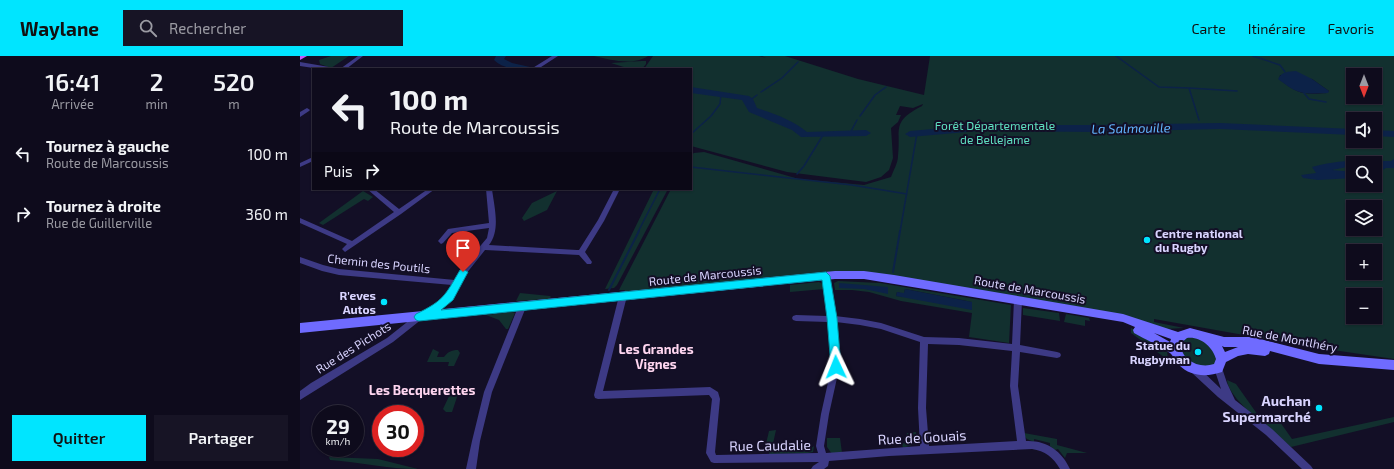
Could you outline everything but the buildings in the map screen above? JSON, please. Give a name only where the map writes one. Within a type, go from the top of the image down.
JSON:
[{"type":"main road","name":"Route de Marcoussis","points":[[300,328],[826,276],[864,275],[1111,317]]},
{"type":"main road","points":[[1111,317],[1123,318],[1178,337],[1190,334],[1205,337],[1217,347],[1220,364],[1208,372],[1194,369],[1183,362],[1175,350],[1152,336],[1111,317]]},
{"type":"main road","points":[[1175,350],[1174,345],[1178,337]]},
{"type":"main road","name":"Rue de Montlhéry","points":[[1205,337],[1224,342],[1252,342],[1319,359],[1394,365]]},
{"type":"main road","name":"Rue de Montlhéry","points":[[1220,364],[1236,351],[1262,350],[1321,365],[1394,369]]},
{"type":"street","points":[[344,68],[361,56]]},
{"type":"street","points":[[536,68],[556,56]]},
{"type":"street","points":[[300,64],[323,68]]},
{"type":"street","points":[[300,115],[308,110]]},
{"type":"street","points":[[300,165],[312,159]]},
{"type":"street","points":[[371,190],[399,212]]},
{"type":"street","points":[[345,249],[431,190]]},
{"type":"street","name":"Rue des Pichots","points":[[300,396],[390,340],[419,317],[439,307],[449,297],[463,272],[490,240],[492,224],[489,190]]},
{"type":"street","points":[[484,247],[577,254],[581,252],[597,227],[616,190]]},
{"type":"street","points":[[300,220],[352,244]]},
{"type":"street","points":[[441,241],[450,231],[492,224]]},
{"type":"street","points":[[581,252],[589,262]]},
{"type":"street","name":"Chemin des Poutils","points":[[300,260],[339,272],[452,282],[457,284]]},
{"type":"street","points":[[816,469],[824,463],[824,457],[820,446],[836,360],[826,276]]},
{"type":"street","name":"Rue Caudalie","points":[[623,296],[598,395],[710,391],[715,395],[716,399],[710,453],[714,459],[824,457]]},
{"type":"street","points":[[1018,300],[1015,348],[1015,402],[1022,446]]},
{"type":"street","points":[[471,469],[488,392],[522,307]]},
{"type":"street","points":[[796,318],[832,318],[853,320],[882,326],[924,340],[1022,348],[1057,355]]},
{"type":"street","points":[[924,340],[922,410],[923,436],[926,450]]},
{"type":"street","points":[[1220,364],[1223,384],[1233,404]]},
{"type":"street","points":[[1194,369],[1233,404],[1269,432],[1308,469]]},
{"type":"street","name":"Rue de Gouais","points":[[824,457],[1032,445],[1047,448],[1058,456],[1065,469]]},
{"type":"green space","points":[[331,56],[349,56],[331,68],[320,64],[319,60]]},
{"type":"green space","points":[[594,56],[648,56],[636,61],[622,61]]},
{"type":"green space","name":"Forêt Départementale de Bellejame","points":[[653,56],[759,56],[766,58],[762,56],[785,56],[858,79],[924,95],[930,56],[1394,56],[1394,359],[1306,346],[1154,319],[1154,322],[1184,328],[1165,329],[875,273],[624,292],[625,290],[619,290],[670,190],[692,190],[692,154],[694,153],[704,152],[799,179],[864,185],[891,177],[898,159],[899,132],[902,121],[923,104],[913,108],[900,106],[896,115],[901,115],[898,122],[891,128],[893,158],[889,170],[881,177],[866,182],[787,172],[692,146],[692,68],[645,68]],"holes":[[[1280,75],[1312,79],[1329,91],[1327,93],[1319,94],[1296,91],[1279,79]]]},
{"type":"green space","points":[[646,61],[646,64],[643,68],[627,68],[611,63]]},
{"type":"green space","points":[[654,190],[667,190],[617,285],[614,288],[605,289]]},
{"type":"green space","points":[[363,191],[373,197],[368,201],[364,199],[323,225],[319,223]]},
{"type":"green space","points":[[557,191],[547,210],[524,221],[522,218],[532,203]]},
{"type":"green space","points":[[838,281],[880,283],[1011,305],[1009,343],[969,337],[972,313],[901,301],[869,292],[835,290],[834,283]],"holes":[[[905,289],[972,302],[896,296],[897,292],[904,294]]]},
{"type":"green space","points":[[819,282],[823,284],[824,289],[790,292],[790,285]]},
{"type":"green space","points":[[520,293],[551,297],[549,299],[516,301]]},
{"type":"green space","points":[[1023,308],[1059,313],[1060,321],[1023,315]]},
{"type":"green space","points":[[512,312],[515,313],[508,329],[506,329],[499,320],[486,315]]},
{"type":"green space","points":[[1066,314],[1089,318],[1090,321],[1085,320],[1085,326],[1064,322]]},
{"type":"green space","points":[[1131,328],[1146,335],[1167,350],[1168,360],[1131,333]]},
{"type":"green space","points":[[1196,337],[1208,343],[1218,358],[1214,366],[1203,368],[1185,359],[1179,345],[1185,338]]},
{"type":"green space","points":[[433,349],[439,352],[437,357],[444,357],[453,350],[458,350],[460,353],[454,366],[448,366],[449,362],[427,362]]},
{"type":"green space","points":[[1227,380],[1236,384],[1260,418],[1266,417],[1271,424],[1280,422],[1292,439],[1394,417],[1394,422],[1291,447],[1244,406],[1230,388]]},
{"type":"green space","points":[[451,392],[456,392],[458,394],[452,412],[446,412],[443,409]]},
{"type":"green space","points":[[776,430],[772,448],[774,452],[808,451],[814,446],[813,452],[769,454],[771,445],[766,444],[769,431]]},
{"type":"green space","points":[[916,432],[917,439],[915,444],[903,448],[902,444],[905,442],[907,433]]},
{"type":"green space","points":[[1024,433],[1057,439],[1057,445],[1087,453],[1067,453],[1065,458],[1058,449],[1055,450],[1050,446],[1050,443],[1034,439],[1034,442],[1027,439],[1024,436]]},
{"type":"green space","points":[[827,438],[840,438],[842,453],[832,454],[827,447]]},
{"type":"green space","points":[[329,457],[378,459],[418,469],[396,468],[330,460]]},
{"type":"water","points":[[1296,71],[1312,79],[1329,91],[1328,93],[1306,93],[1296,91],[1278,79],[1283,73]]},
{"type":"water","points":[[1394,159],[1394,168],[1386,168],[1382,171],[1382,161],[1391,161]]},
{"type":"water","points":[[1346,162],[1346,167],[1332,170],[1346,171],[1346,178],[1318,180],[1303,178],[1301,175],[1316,173],[1312,167]]},
{"type":"water","points":[[839,283],[888,287],[888,294],[864,289],[839,288]]},
{"type":"water","points":[[905,289],[972,302],[972,310],[896,296],[897,292],[904,293]]},
{"type":"waterway","name":"La Salmouille","points":[[501,56],[499,60],[509,65],[522,68]]},
{"type":"waterway","points":[[1116,56],[1159,87],[1189,88]]},
{"type":"waterway","points":[[1253,56],[1280,65],[1285,72]]},
{"type":"waterway","points":[[761,92],[782,78],[798,62]]},
{"type":"waterway","points":[[860,116],[875,95],[886,87]]},
{"type":"waterway","points":[[1189,88],[1237,91]]},
{"type":"waterway","points":[[1189,88],[1199,120]]},
{"type":"waterway","name":"La Salmouille","points":[[692,90],[745,98],[749,101],[753,110],[796,128],[805,135],[866,133]]},
{"type":"waterway","points":[[1304,93],[1309,99],[1326,102]]},
{"type":"waterway","points":[[692,133],[711,116],[720,104],[721,94]]},
{"type":"waterway","points":[[749,101],[757,95]]},
{"type":"waterway","points":[[849,135],[857,120]]},
{"type":"waterway","name":"La Salmouille","points":[[910,134],[978,128],[1092,129],[1220,126],[1346,132]]},
{"type":"waterway","points":[[907,194],[917,133]]},
{"type":"waterway","name":"La Salmouille","points":[[1382,133],[1394,134]]},
{"type":"waterway","points":[[797,174],[804,166],[823,135]]},
{"type":"waterway","points":[[692,167],[852,185],[907,194]]},
{"type":"waterway","points":[[638,232],[659,190]]},
{"type":"waterway","points":[[900,232],[907,194]]},
{"type":"waterway","points":[[609,290],[639,231]]},
{"type":"waterway","points":[[893,272],[900,231]]},
{"type":"place","name":"Centre national du Rugby","points":[[1147,240]]},
{"type":"place","name":"R'eves Autos","points":[[384,302]]},
{"type":"place","name":"Statue du Rugbyman","points":[[1198,352]]},
{"type":"place","name":"Auchan Supermarché","points":[[1319,408]]},
{"type":"district","name":"Les Grandes Vignes","points":[[656,356]]},
{"type":"district","name":"Les Becquerettes","points":[[422,390]]},
{"type":"route","points":[[463,272],[449,297],[439,307],[419,317],[826,276],[832,318],[836,367]]}]
